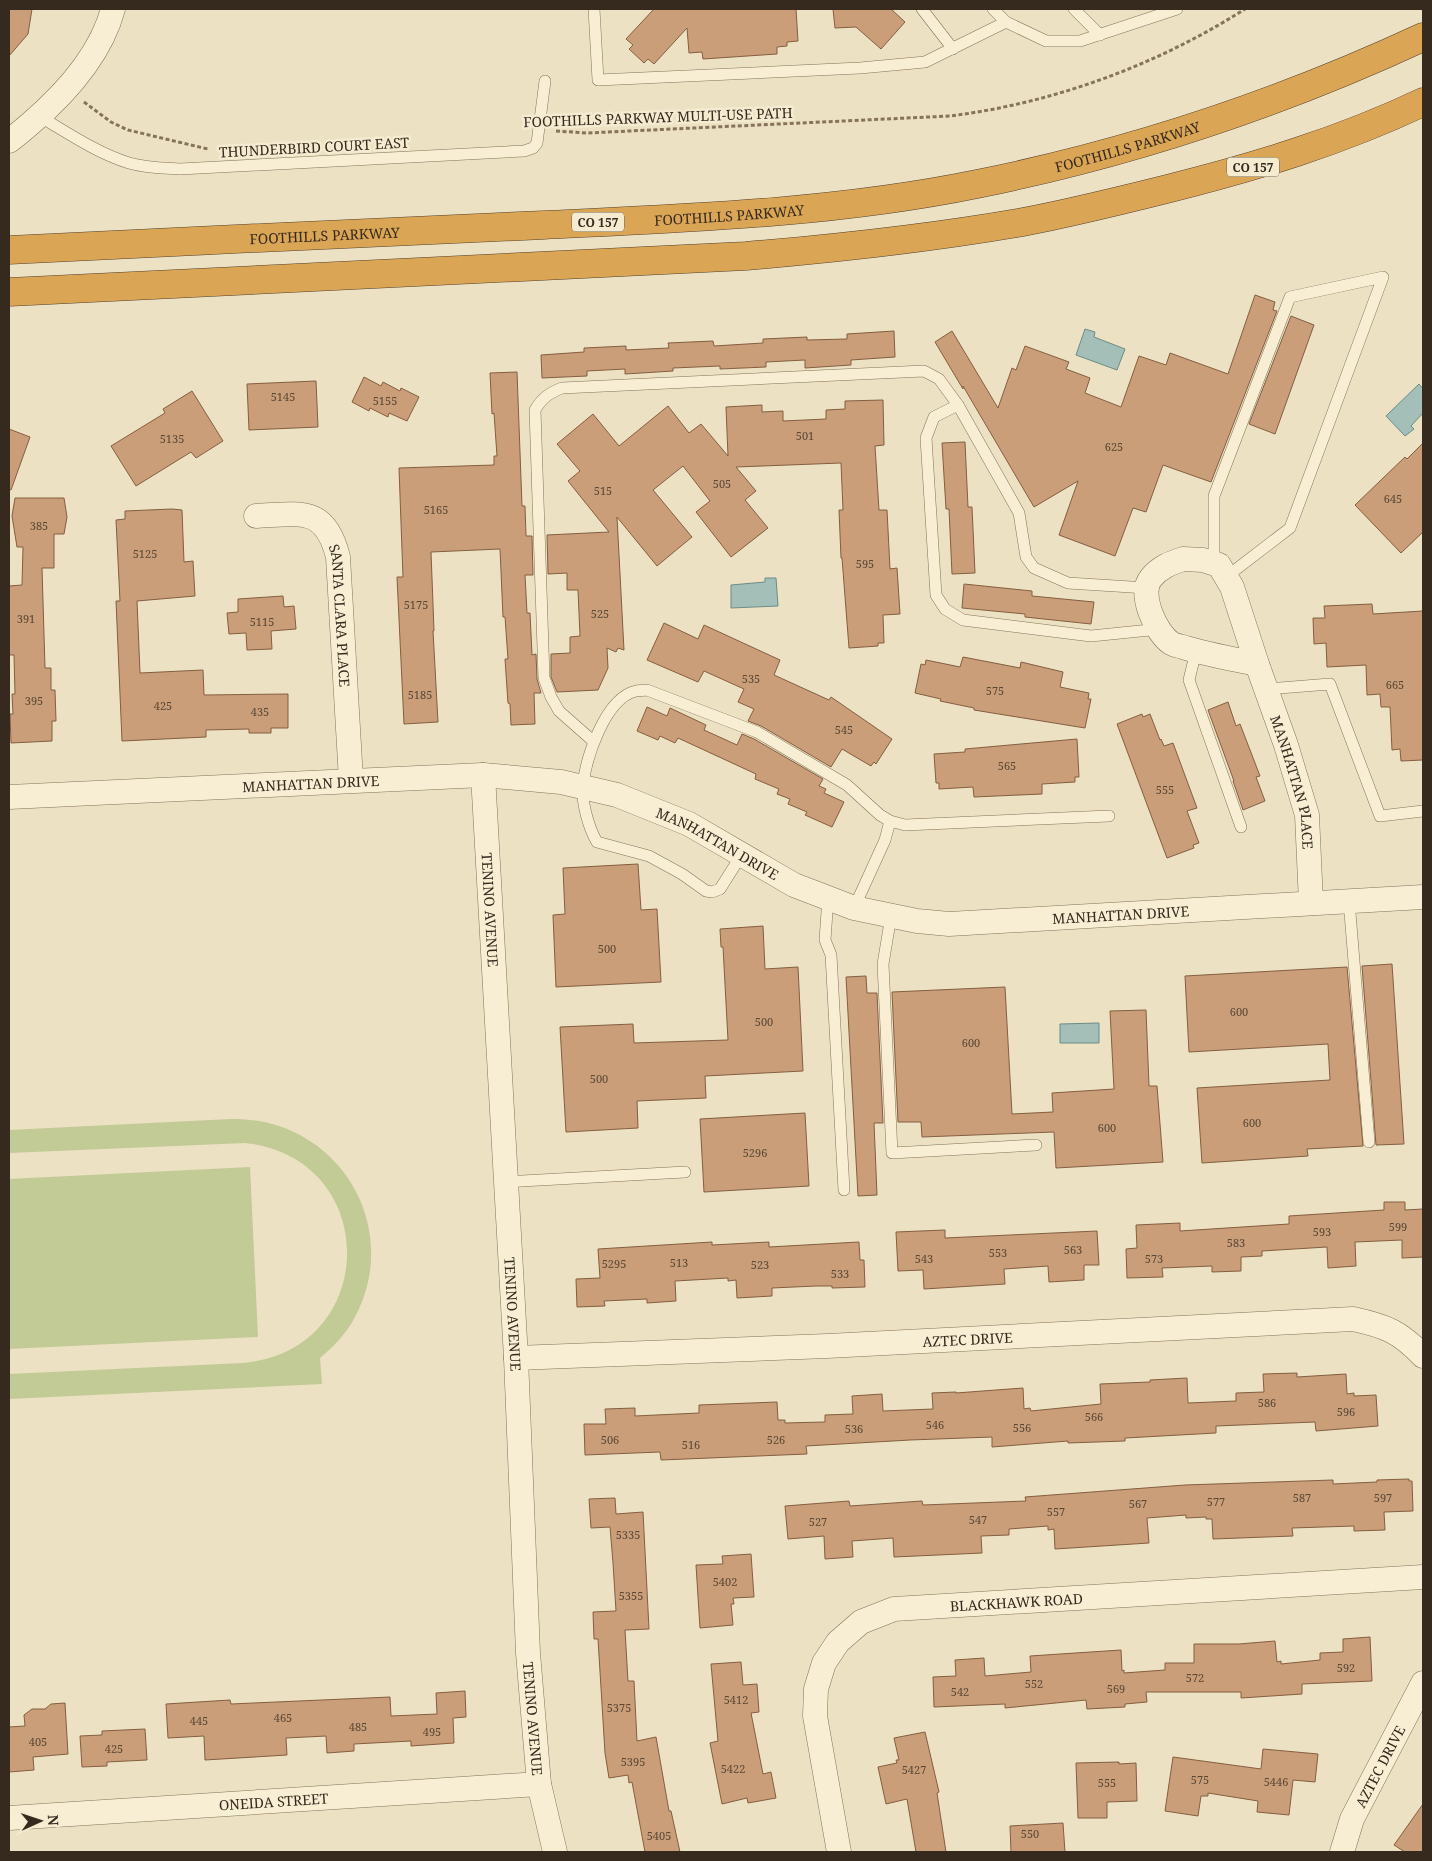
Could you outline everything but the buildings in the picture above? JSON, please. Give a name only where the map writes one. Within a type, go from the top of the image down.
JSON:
[{"type":"highway","name":"FOOTHILLS PARKWAY","points":[[9,250],[720,216],[914,195],[1041,170],[1212,122],[1314,85],[1423,37]]},
{"type":"highway","name":"CO 157","points":[[9,292],[746,256],[816,250],[968,230],[1084,209],[1256,166],[1298,153],[1381,122],[1423,102]]},
{"type":"street","points":[[9,141],[38,116],[66,87],[96,48],[113,9]]},
{"type":"street","name":"SANTA CLARA PLACE","points":[[256,516],[300,514],[314,517],[325,526],[334,539],[338,557],[351,780]]},
{"type":"street","points":[[1220,571],[1203,560],[1184,559],[1166,565],[1150,579],[1146,588],[1150,614],[1172,643],[1196,651],[1258,664]]},
{"type":"street","name":"MANHATTAN PLACE","points":[[1220,571],[1232,587],[1286,745],[1307,815],[1311,903]]},
{"type":"street","name":"MANHATTAN DRIVE","points":[[9,797],[483,775],[561,782],[618,795],[689,824],[794,885],[854,908],[917,921],[949,924],[1423,898]]},
{"type":"street","name":"TENINO AVENUE","points":[[483,775],[516,1358],[528,1652],[539,1784],[555,1852]]},
{"type":"street","name":"AZTEC DRIVE","points":[[516,1358],[827,1346],[1353,1318],[1380,1325],[1420,1347]]},
{"type":"street","name":"BLACKHAWK ROAD","points":[[839,1852],[815,1716],[816,1689],[824,1663],[838,1642],[868,1618],[894,1609],[1423,1577]]},
{"type":"street","name":"AZTEC DRIVE","points":[[1342,1852],[1352,1819],[1415,1720],[1423,1683]]},
{"type":"street","name":"ONEIDA STREET","points":[[9,1818],[539,1784]]},
{"type":"lane","points":[[594,9],[598,80],[860,68],[925,62],[1006,22]]},
{"type":"lane","points":[[922,9],[952,49]]},
{"type":"lane","points":[[993,9],[1006,22],[1046,41],[1080,41],[1176,9]]},
{"type":"lane","points":[[1074,9],[1100,35]]},
{"type":"lane","name":"THUNDERBIRD COURT EAST","points":[[38,116],[97,149],[128,162],[152,168],[180,169],[524,151],[533,148],[537,142],[545,81]]},
{"type":"lane","points":[[1384,277],[1290,528],[1220,571],[1214,496],[1290,297],[1384,277]]},
{"type":"lane","points":[[593,742],[559,711],[544,678],[534,418],[535,410],[541,399],[562,388],[924,371],[939,379],[958,405],[1019,513],[1026,557],[1034,568],[1068,583],[1146,588]]},
{"type":"lane","points":[[958,405],[934,417],[926,438],[936,595],[945,609],[963,620],[1092,636],[1160,629]]},
{"type":"lane","points":[[1196,651],[1189,680],[1241,827]]},
{"type":"lane","points":[[1266,689],[1330,684],[1380,816],[1423,811]]},
{"type":"lane","points":[[742,854],[720,889],[706,892],[682,874],[650,856],[597,842],[587,815],[582,787],[593,742],[600,727],[621,699],[635,691],[647,690],[757,732],[847,785],[880,815],[890,821],[904,825],[1109,816]]},
{"type":"lane","points":[[854,908],[886,840],[890,821]]},
{"type":"lane","points":[[828,898],[825,940],[831,955],[844,1190]]},
{"type":"lane","points":[[1349,901],[1369,1142]]},
{"type":"lane","points":[[891,916],[883,964],[892,1153],[1036,1145]]},
{"type":"lane","points":[[505,1182],[685,1172]]},
{"type":"path","name":"FOOTHILLS PARKWAY MULTI-USE PATH","points":[[538,131],[587,133],[922,117],[981,112],[1050,96],[1136,66],[1212,30],[1245,9]]},
{"type":"path","points":[[66,87],[111,122],[128,130],[213,150]]},
{"type":"green space","points":[[231,1119],[268,1123],[302,1136],[329,1156],[351,1182],[365,1213],[371,1247],[368,1282],[355,1317],[348,1329],[320,1358],[322,1384],[9,1399],[9,1374],[243,1363],[288,1351],[321,1326],[340,1292],[347,1254],[341,1216],[322,1182],[290,1156],[245,1143],[9,1153],[9,1130]]},
{"type":"green space","points":[[250,1167],[258,1337],[9,1349],[9,1179]]},
{"type":"water","points":[[1085,329],[1095,332],[1094,337],[1125,349],[1117,370],[1076,355]]},
{"type":"water","points":[[1419,384],[1423,389],[1423,413],[1411,426],[1414,429],[1405,436],[1386,416]]},
{"type":"water","points":[[765,578],[776,578],[778,606],[731,608],[731,585],[765,582]]},
{"type":"water","points":[[1099,1023],[1099,1043],[1060,1043],[1060,1024]]}]
